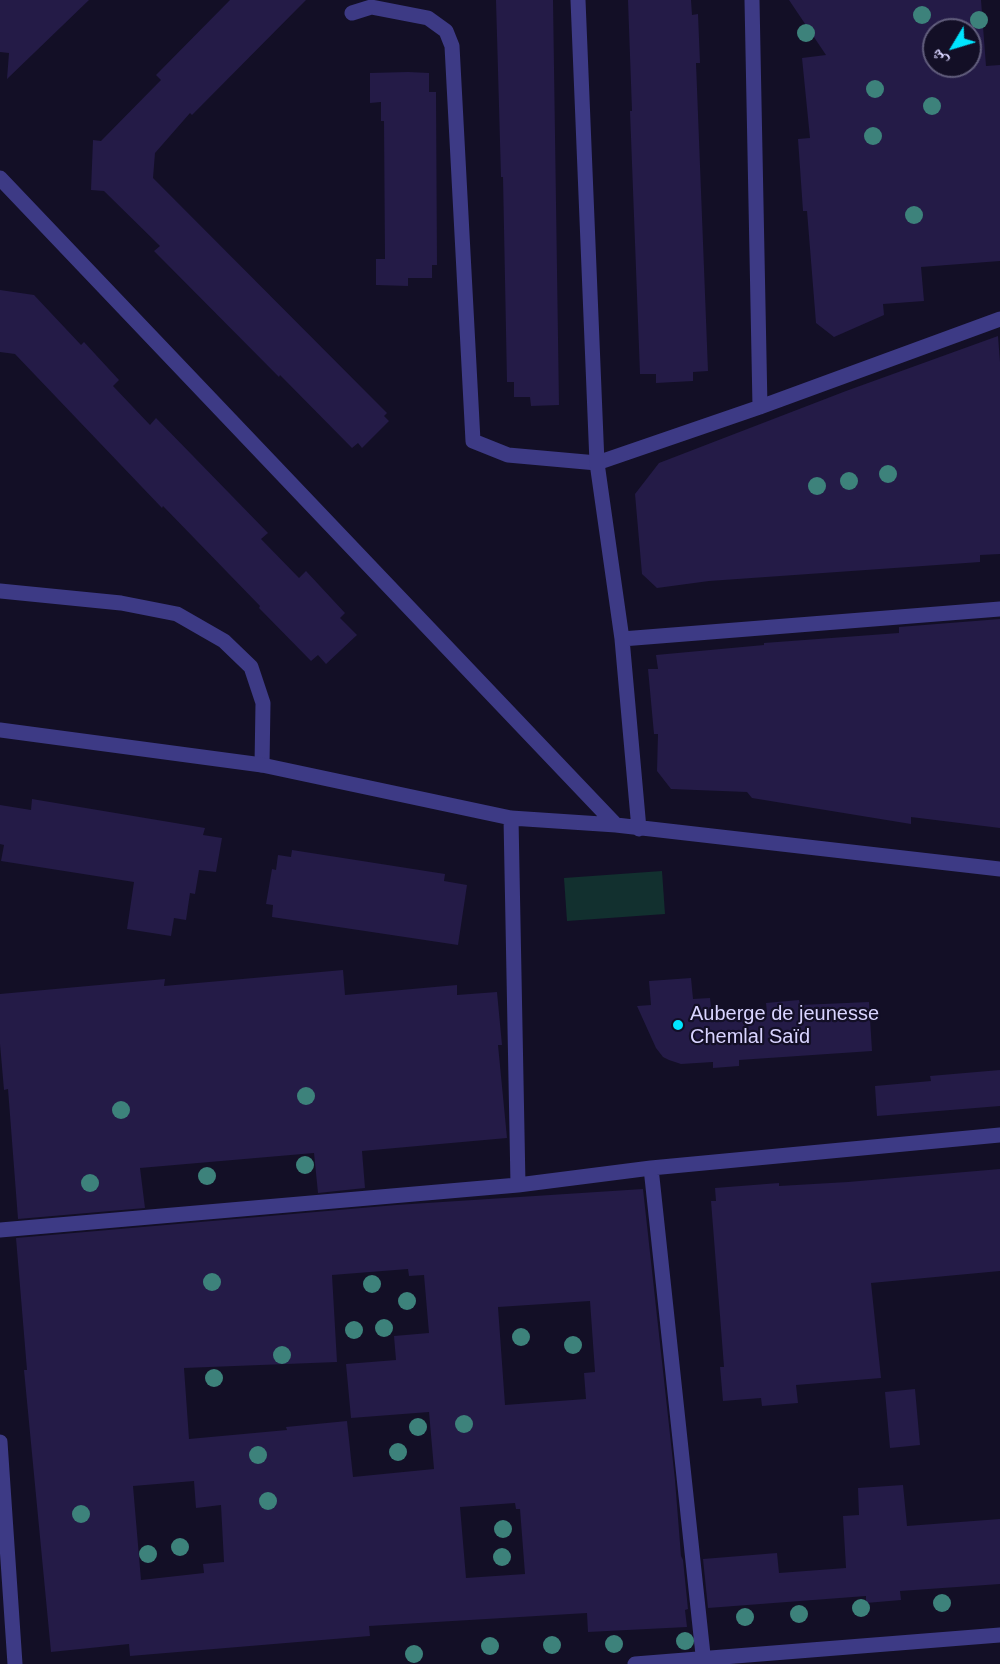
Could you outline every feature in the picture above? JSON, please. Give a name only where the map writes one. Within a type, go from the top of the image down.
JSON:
[{"type":"street","points":[[578,0],[597,463],[622,639],[639,829]]},
{"type":"street","points":[[752,0],[760,407]]},
{"type":"street","points":[[352,13],[371,7],[428,18],[446,31],[452,46],[473,441],[508,455],[597,463],[760,407],[1000,319]]},
{"type":"street","points":[[0,178],[616,825]]},
{"type":"street","points":[[0,591],[121,603],[177,615],[224,641],[251,667],[263,703],[262,765]]},
{"type":"street","points":[[622,639],[1000,609]]},
{"type":"street","points":[[0,730],[262,765],[511,818],[616,825],[1000,869]]},
{"type":"street","points":[[511,818],[518,1185]]},
{"type":"street","points":[[0,1230],[518,1185],[651,1168],[1000,1135]]},
{"type":"street","points":[[651,1168],[704,1661]]},
{"type":"street","points":[[0,1442],[15,1664]]},
{"type":"street","points":[[635,1664],[704,1661],[1000,1635]]},
{"type":"green space","points":[[662,871],[665,914],[567,921],[564,878]]},
{"type":"building","points":[[0,0],[89,0],[7,79],[9,53],[0,52]]},
{"type":"building","points":[[230,0],[306,0],[192,115],[190,113],[155,153],[153,178],[387,413],[384,416],[389,421],[362,448],[358,443],[352,448],[280,375],[279,377],[154,251],[160,246],[104,191],[91,190],[93,140],[101,141],[161,80],[156,75]]},
{"type":"building","points":[[496,0],[553,0],[559,405],[531,406],[530,397],[514,397],[514,382],[507,382],[503,177],[501,177]]},
{"type":"building","points":[[628,0],[691,0],[692,15],[698,14],[700,63],[696,63],[708,371],[693,372],[693,381],[656,383],[656,374],[640,374]]},
{"type":"building","points":[[789,0],[981,0],[986,66],[1000,65],[1000,261],[921,267],[924,301],[883,304],[884,315],[834,337],[816,323],[807,211],[803,211],[798,139],[810,138],[802,58],[826,55]]},
{"type":"building","points":[[370,73],[429,73],[429,92],[436,92],[437,265],[432,265],[432,278],[408,278],[408,286],[376,285],[376,259],[385,259],[384,121],[381,121],[381,102],[370,103]]},
{"type":"building","points":[[0,290],[34,295],[81,345],[84,342],[119,380],[113,386],[150,425],[156,418],[268,533],[261,539],[299,578],[306,571],[345,613],[340,618],[357,635],[326,664],[318,655],[311,661],[15,354],[0,352]]},
{"type":"building","points":[[998,336],[1000,554],[980,555],[980,562],[709,581],[657,588],[642,574],[635,494],[659,463],[846,391]]},
{"type":"building","points":[[1000,619],[1000,828],[911,817],[911,824],[752,798],[747,792],[671,789],[657,771],[658,734],[654,734],[648,669],[658,669],[656,655],[764,645],[764,643],[899,633],[899,627]]},
{"type":"building","points":[[32,799],[205,828],[203,835],[222,838],[216,872],[199,870],[195,894],[190,893],[186,920],[174,918],[171,936],[127,929],[134,882],[1,861],[4,845],[0,844],[0,805],[31,810]]},
{"type":"building","points":[[292,850],[445,874],[444,881],[467,885],[458,945],[272,917],[273,905],[266,904],[272,869],[276,870],[278,855],[291,857]]},
{"type":"building","points":[[343,970],[345,995],[457,985],[457,995],[497,992],[502,1045],[498,1045],[507,1138],[362,1151],[365,1188],[318,1193],[314,1153],[140,1168],[145,1208],[18,1219],[8,1089],[4,1090],[0,1044],[0,994],[165,979],[164,986]]},
{"type":"building","points":[[691,978],[693,999],[710,998],[712,1015],[767,1012],[766,1003],[799,1000],[800,1005],[869,1002],[872,1051],[739,1060],[739,1066],[713,1068],[713,1062],[681,1064],[669,1060],[663,1057],[656,1048],[637,1006],[651,1005],[649,981]]},
{"type":"building","points":[[1000,1070],[1000,1106],[877,1116],[875,1086],[931,1081],[930,1076]]},
{"type":"building","points":[[1000,1169],[1000,1271],[871,1283],[881,1378],[796,1385],[798,1403],[762,1406],[761,1398],[723,1401],[720,1367],[724,1367],[711,1201],[716,1201],[715,1188],[779,1183],[779,1186],[848,1182]]},
{"type":"building","points":[[643,1189],[688,1609],[685,1610],[687,1627],[588,1632],[587,1613],[369,1626],[370,1636],[130,1656],[129,1644],[51,1652],[24,1370],[27,1370],[16,1238],[396,1205]],"holes":[[[408,1269],[409,1276],[424,1275],[429,1333],[394,1336],[396,1360],[346,1364],[351,1418],[429,1412],[434,1469],[353,1477],[347,1421],[286,1427],[287,1430],[189,1439],[184,1368],[337,1362],[332,1275]],[[590,1301],[595,1372],[584,1373],[586,1399],[505,1405],[498,1307]],[[194,1481],[196,1508],[221,1505],[224,1562],[203,1564],[204,1573],[141,1580],[133,1486]],[[515,1503],[516,1509],[520,1509],[525,1574],[466,1578],[460,1507]]]},
{"type":"building","points":[[915,1389],[920,1445],[890,1448],[885,1392]]},
{"type":"building","points":[[903,1485],[907,1526],[1000,1519],[1000,1584],[900,1591],[901,1600],[866,1603],[866,1596],[708,1608],[703,1559],[777,1553],[779,1573],[846,1568],[843,1516],[859,1515],[858,1488]]},
{"type":"place","name":"Auberge de jeunesse Chemlal Saïd","points":[[678,1025]]}]
